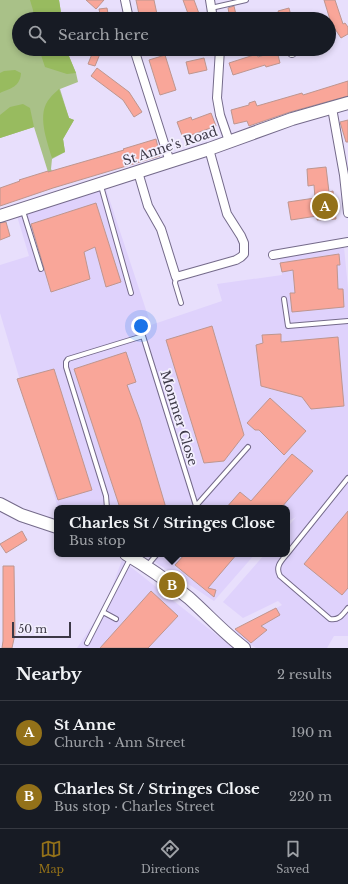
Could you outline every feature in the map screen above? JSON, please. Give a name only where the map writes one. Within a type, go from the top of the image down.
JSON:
[{"type":"street","points":[[125,0],[128,12]]},
{"type":"street","points":[[136,56],[170,162]]},
{"type":"street","points":[[220,56],[217,98],[220,115],[229,141]]},
{"type":"street","name":"St Anne's Road","points":[[0,216],[170,162],[292,119],[348,103]]},
{"type":"street","points":[[332,108],[344,176],[348,213]]},
{"type":"street","points":[[138,172],[148,206],[161,229],[176,277],[236,260],[244,254],[244,244],[241,236],[227,214],[209,149]]},
{"type":"street","points":[[273,254],[348,242]]},
{"type":"street","points":[[0,504],[21,515],[54,526]]},
{"type":"street","points":[[131,557],[147,566],[188,598],[244,648]]},
{"type":"lane","points":[[210,4],[246,0]]},
{"type":"lane","points":[[100,183],[131,293]]},
{"type":"lane","points":[[22,209],[41,269]]},
{"type":"lane","points":[[176,277],[175,283],[181,303]]},
{"type":"lane","points":[[284,299],[288,326],[348,321]]},
{"type":"lane","name":"Monmer Close","points":[[107,505],[106,496],[66,367],[66,362],[68,359],[143,336],[194,505]]},
{"type":"lane","points":[[197,505],[248,447]]},
{"type":"lane","points":[[290,550],[348,478]]},
{"type":"lane","points":[[87,643],[129,557]]},
{"type":"lane","points":[[147,566],[154,557]]},
{"type":"lane","points":[[285,557],[279,564],[277,571],[280,576],[330,619],[339,618],[348,608]]},
{"type":"lane","points":[[103,612],[116,619]]},
{"type":"shaded area","points":[[106,189],[151,325],[222,301],[217,284],[282,275],[279,257],[344,247],[348,288],[348,636],[334,636],[327,648],[256,648],[231,632],[282,605],[278,601],[243,618],[223,602],[262,557],[290,557],[290,524],[296,517],[290,520],[290,505],[57,505],[0,313],[0,265],[29,256],[17,216]]},
{"type":"shaded area","points":[[148,557],[252,557],[214,601]]},
{"type":"shaded area","points":[[122,560],[233,648],[77,648],[105,606]]},
{"type":"green space","points":[[0,0],[59,0],[61,12],[12,12],[12,56],[69,56],[76,73],[78,82],[60,89],[69,118],[74,120],[63,139],[65,152],[52,159],[51,169],[59,186],[53,188],[34,127],[0,138]]},
{"type":"green space","points":[[30,0],[59,0],[61,12],[33,12]]},
{"type":"green space","points":[[41,56],[69,56],[76,73],[67,74],[45,67]]},
{"type":"green space","points":[[15,70],[21,73],[19,81],[11,88],[0,93],[0,73]]},
{"type":"green space","points":[[59,89],[69,118],[74,120],[63,139],[65,152],[52,158],[45,136],[43,119],[46,104]]},
{"type":"green space","points":[[23,104],[30,108],[34,127],[0,138],[0,115],[10,107]]},
{"type":"building","points":[[86,0],[104,0],[96,9]]},
{"type":"building","points":[[136,0],[154,0],[157,12],[139,12]]},
{"type":"building","points":[[183,0],[194,0],[198,12],[187,12]]},
{"type":"building","points":[[324,0],[335,0],[343,24],[345,23],[348,27],[348,34],[341,38],[336,30],[336,12],[328,12]]},
{"type":"building","points":[[234,6],[235,12],[229,12],[228,8]]},
{"type":"building","points":[[107,8],[108,12],[100,12],[99,9]]},
{"type":"building","points":[[289,8],[290,12],[278,12]]},
{"type":"building","points":[[91,56],[99,56],[95,66],[88,64]]},
{"type":"building","points":[[165,56],[176,90],[160,95],[149,60]]},
{"type":"building","points":[[251,56],[278,56],[280,63],[266,67],[265,65],[233,75],[229,63]]},
{"type":"building","points":[[204,58],[207,70],[189,74],[186,62]]},
{"type":"building","points":[[97,68],[129,92],[142,112],[134,117],[123,100],[91,76]]},
{"type":"building","points":[[348,81],[348,96],[290,112],[249,126],[247,121],[234,124],[231,110],[249,105],[249,103],[255,101],[257,106],[302,93],[303,95]]},
{"type":"building","points":[[211,113],[216,126],[183,138],[177,122],[191,117],[192,120]]},
{"type":"building","points":[[348,120],[348,142],[346,142],[340,122]]},
{"type":"building","points":[[156,139],[160,156],[53,188],[0,206],[0,188],[20,181],[19,180],[124,150],[123,149]]},
{"type":"building","points":[[326,167],[329,192],[333,191],[336,219],[317,220],[317,216],[291,220],[288,202],[315,198],[314,185],[308,186],[307,169]]},
{"type":"building","points":[[96,203],[121,282],[106,287],[95,247],[84,252],[90,279],[51,292],[31,224]]},
{"type":"building","points":[[6,222],[10,236],[0,240],[0,223]]},
{"type":"building","points":[[339,254],[340,265],[337,265],[338,289],[343,289],[344,307],[292,312],[290,293],[295,293],[293,270],[282,272],[280,263]]},
{"type":"building","points":[[212,326],[244,435],[224,461],[204,463],[166,340]]},
{"type":"building","points":[[281,334],[281,342],[338,337],[344,406],[311,409],[302,397],[261,386],[256,345],[263,343],[262,335]]},
{"type":"building","points":[[126,352],[136,382],[127,385],[140,420],[165,505],[119,505],[74,369]]},
{"type":"building","points":[[54,369],[92,490],[58,500],[17,379]]},
{"type":"building","points":[[270,398],[306,431],[284,455],[259,430],[255,430],[247,423]]},
{"type":"building","points":[[292,454],[313,471],[284,505],[229,505],[240,492],[251,501]]},
{"type":"building","points":[[348,511],[348,588],[342,595],[304,564]]},
{"type":"building","points":[[22,531],[27,540],[6,553],[0,544]]},
{"type":"building","points":[[182,557],[234,557],[208,588],[216,590],[214,597],[175,565]]},
{"type":"building","points":[[3,566],[14,566],[15,634],[12,648],[2,648]]},
{"type":"building","points":[[151,591],[178,616],[148,648],[100,648]]},
{"type":"building","points":[[276,608],[280,615],[261,626],[267,630],[251,643],[235,629]]},
{"type":"place","name":"St Anne","points":[[325,206]]},
{"type":"place","name":"Charles St / Stringes Close","points":[[172,585]]}]
